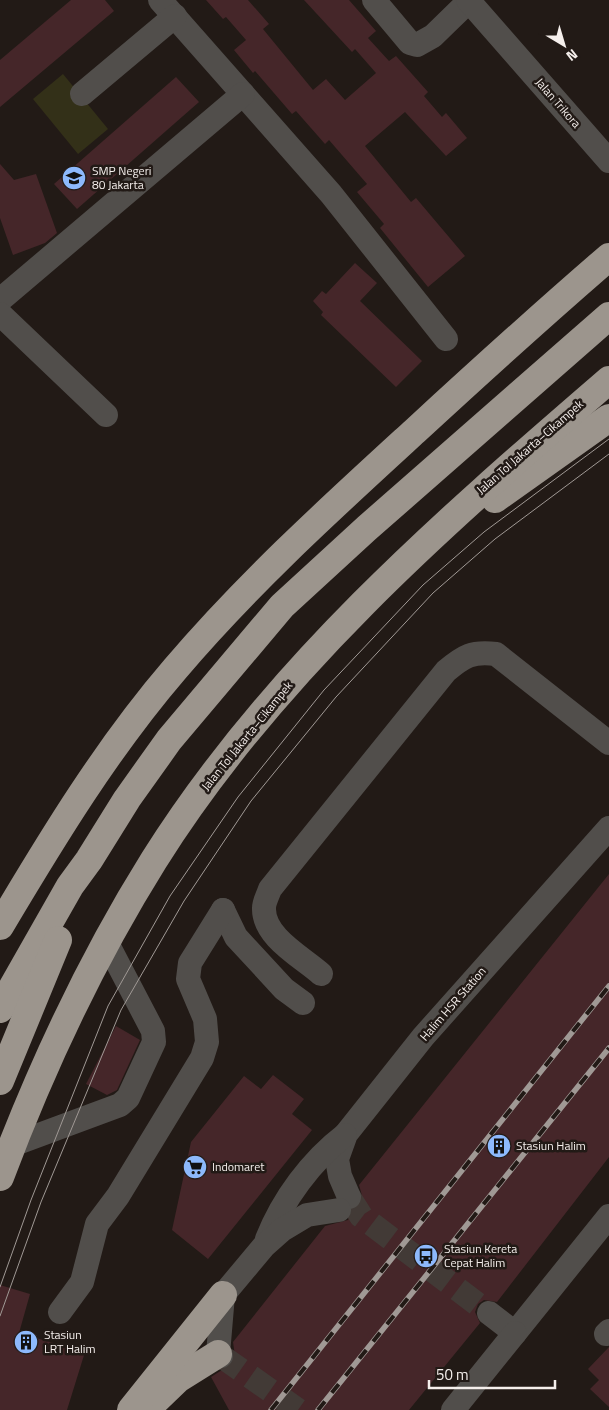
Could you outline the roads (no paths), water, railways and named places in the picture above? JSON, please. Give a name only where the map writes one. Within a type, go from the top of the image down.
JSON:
[{"type":"highway","points":[[0,926],[55,832],[103,762],[174,670],[259,578],[334,504],[529,325],[609,257]]},
{"type":"highway","points":[[0,1009],[70,886],[89,860],[127,799],[169,740],[282,606],[433,469],[609,316]]},
{"type":"highway","name":"Jalan Tol Jakarta–Cikampek","points":[[0,1177],[12,1145],[106,941],[154,859],[226,758],[285,686],[378,588],[475,495],[609,380]]},
{"type":"highway","points":[[378,588],[482,508],[609,418]]},
{"type":"highway","points":[[0,1081],[34,994],[80,891],[89,860]]},
{"type":"highway","points":[[131,1410],[223,1295]]},
{"type":"highway","points":[[149,1410],[178,1379],[220,1355]]},
{"type":"street","points":[[374,0],[410,42],[417,45],[427,41],[468,1]]},
{"type":"street","name":"Jalan Trikora","points":[[468,1],[609,161]]},
{"type":"street","points":[[82,94],[168,8],[331,194],[446,339]]},
{"type":"street","points":[[0,300],[243,94]]},
{"type":"street","points":[[0,314],[106,416]]},
{"type":"street","points":[[321,974],[276,937],[266,924],[264,907],[270,889],[446,671],[462,658],[479,652],[496,654],[609,743]]},
{"type":"street","name":"Halim HSR Station","points":[[264,1246],[282,1230],[307,1215],[344,1203],[338,1159],[346,1134],[423,1037],[609,828]]},
{"type":"street","points":[[60,1312],[82,1282],[97,1224],[118,1196],[202,1058],[207,1042],[205,1019],[188,979],[190,963],[223,910],[236,937],[284,989],[303,1003]]},
{"type":"street","points":[[12,1145],[120,1105],[128,1098],[147,1058],[154,1042],[153,1031],[106,941]]},
{"type":"street","points":[[220,1355],[223,1295],[264,1246],[272,1224],[293,1191],[322,1154],[346,1134]]},
{"type":"street","points":[[453,1410],[609,1216]]},
{"type":"street","points":[[488,1313],[515,1333]]},
{"type":"tunnel","points":[[349,1197],[361,1216],[489,1313]]},
{"type":"tunnel","points":[[221,1356],[298,1410]]},
{"type":"tram line","points":[[0,1287],[31,1200],[108,1006],[170,896],[238,797],[324,690],[423,585],[484,532],[609,439]]},
{"type":"tram line","points":[[0,1316],[41,1202],[121,1010],[184,901],[251,801],[336,697],[433,593],[495,539],[609,454]]},
{"type":"railway","points":[[271,1410],[609,986]]},
{"type":"railway","points":[[318,1410],[609,1048]]},
{"type":"place","name":"SMP Negeri 80 Jakarta","points":[[74,178]]},
{"type":"place","name":"Stasiun Halim","points":[[499,1146]]},
{"type":"place","name":"Indomaret","points":[[195,1167]]},
{"type":"place","name":"Stasiun Kereta Cepat Halim","points":[[426,1256]]},
{"type":"place","name":"Stasiun LRT Halim","points":[[26,1342]]}]
